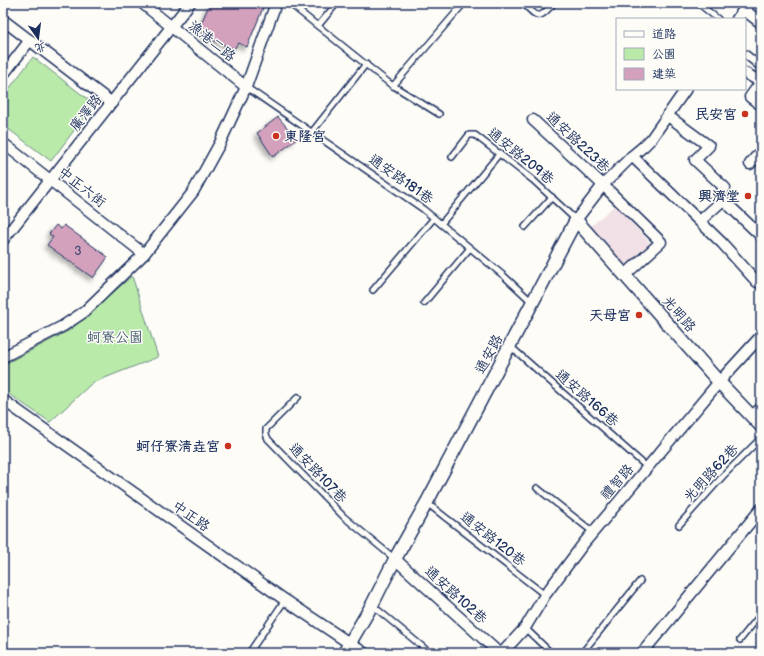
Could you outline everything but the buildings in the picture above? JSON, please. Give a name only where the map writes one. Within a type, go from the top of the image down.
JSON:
[{"type":"street","name":"漁港二路","points":[[142,3],[246,87]]},
{"type":"street","name":"廣澤路","points":[[3,240],[112,104],[190,3]]},
{"type":"street","points":[[3,357],[63,326],[84,312],[144,254],[193,192],[220,143],[246,87],[276,3]]},
{"type":"street","points":[[738,18],[746,6],[761,23]]},
{"type":"street","points":[[3,20],[112,104]]},
{"type":"street","points":[[3,75],[30,40]]},
{"type":"street","points":[[746,55],[761,67]]},
{"type":"street","points":[[746,74],[761,82],[750,97],[761,105]]},
{"type":"street","name":"通安路","points":[[347,648],[372,605],[395,559],[427,502],[576,220],[603,185],[651,139],[685,90]]},
{"type":"street","points":[[668,116],[709,146],[696,160],[725,188],[719,196],[761,236]]},
{"type":"street","name":"通安路223巷","points":[[533,120],[603,185],[661,242],[625,275]]},
{"type":"street","name":"中正六街","points":[[3,143],[144,254]]},
{"type":"street","points":[[750,164],[761,151]]},
{"type":"street","points":[[632,156],[722,243],[757,282]]},
{"type":"street","points":[[700,221],[723,200]]},
{"type":"street","name":"光明路","points":[[576,220],[719,382],[761,426]]},
{"type":"street","name":"禮智路","points":[[502,653],[524,628],[545,595],[593,532],[719,382],[761,336]]},
{"type":"street","name":"中正路","points":[[3,400],[285,600],[347,648],[364,653]]},
{"type":"street","points":[[752,416],[761,408]]},
{"type":"street","points":[[642,653],[761,509]]},
{"type":"street","name":"通安路102巷","points":[[395,559],[499,653]]},
{"type":"lane","points":[[289,3],[393,86],[439,114]]},
{"type":"lane","points":[[318,26],[337,3]]},
{"type":"lane","points":[[393,86],[464,3]]},
{"type":"lane","points":[[523,3],[535,15],[539,16],[543,15],[554,3]]},
{"type":"lane","points":[[698,3],[717,18]]},
{"type":"lane","points":[[312,132],[366,64]]},
{"type":"lane","name":"通安路181巷","points":[[246,87],[423,208],[533,302]]},
{"type":"lane","name":"通安路209巷","points":[[452,156],[469,135],[472,134],[500,153],[533,180],[576,220]]},
{"type":"lane","points":[[441,224],[500,153]]},
{"type":"lane","points":[[525,227],[552,197]]},
{"type":"lane","points":[[373,290],[434,218]]},
{"type":"lane","points":[[424,303],[470,248]]},
{"type":"lane","name":"通安路166巷","points":[[510,346],[648,468]]},
{"type":"lane","name":"通安路107巷","points":[[298,396],[266,429],[268,439],[344,517],[395,559]]},
{"type":"lane","name":"光明路62巷","points":[[679,525],[722,476],[761,438]]},
{"type":"lane","points":[[536,488],[593,532]]},
{"type":"lane","name":"通安路120巷","points":[[427,502],[545,595]]},
{"type":"lane","points":[[582,653],[640,581]]},
{"type":"lane","points":[[249,653],[285,600]]},
{"type":"lane","points":[[372,605],[430,653]]},
{"type":"lane","points":[[740,640],[761,614]]},
{"type":"lane","points":[[524,628],[551,653]]},
{"type":"shaded area","points":[[615,205],[652,245],[626,268],[590,227]]},
{"type":"green space","points":[[33,57],[94,104],[51,161],[3,125],[3,97]]},
{"type":"green space","name":"蚵寮公園","points":[[132,276],[158,357],[92,383],[50,422],[3,390],[3,365],[70,330]]},
{"type":"place","name":"民安宮","points":[[745,114]]},
{"type":"place","name":"東隆宮","points":[[276,136]]},
{"type":"place","name":"興濟堂","points":[[748,196]]},
{"type":"place","name":"天母宮","points":[[639,315]]},
{"type":"place","name":"蚵仔寮清垚宮","points":[[228,446]]}]
